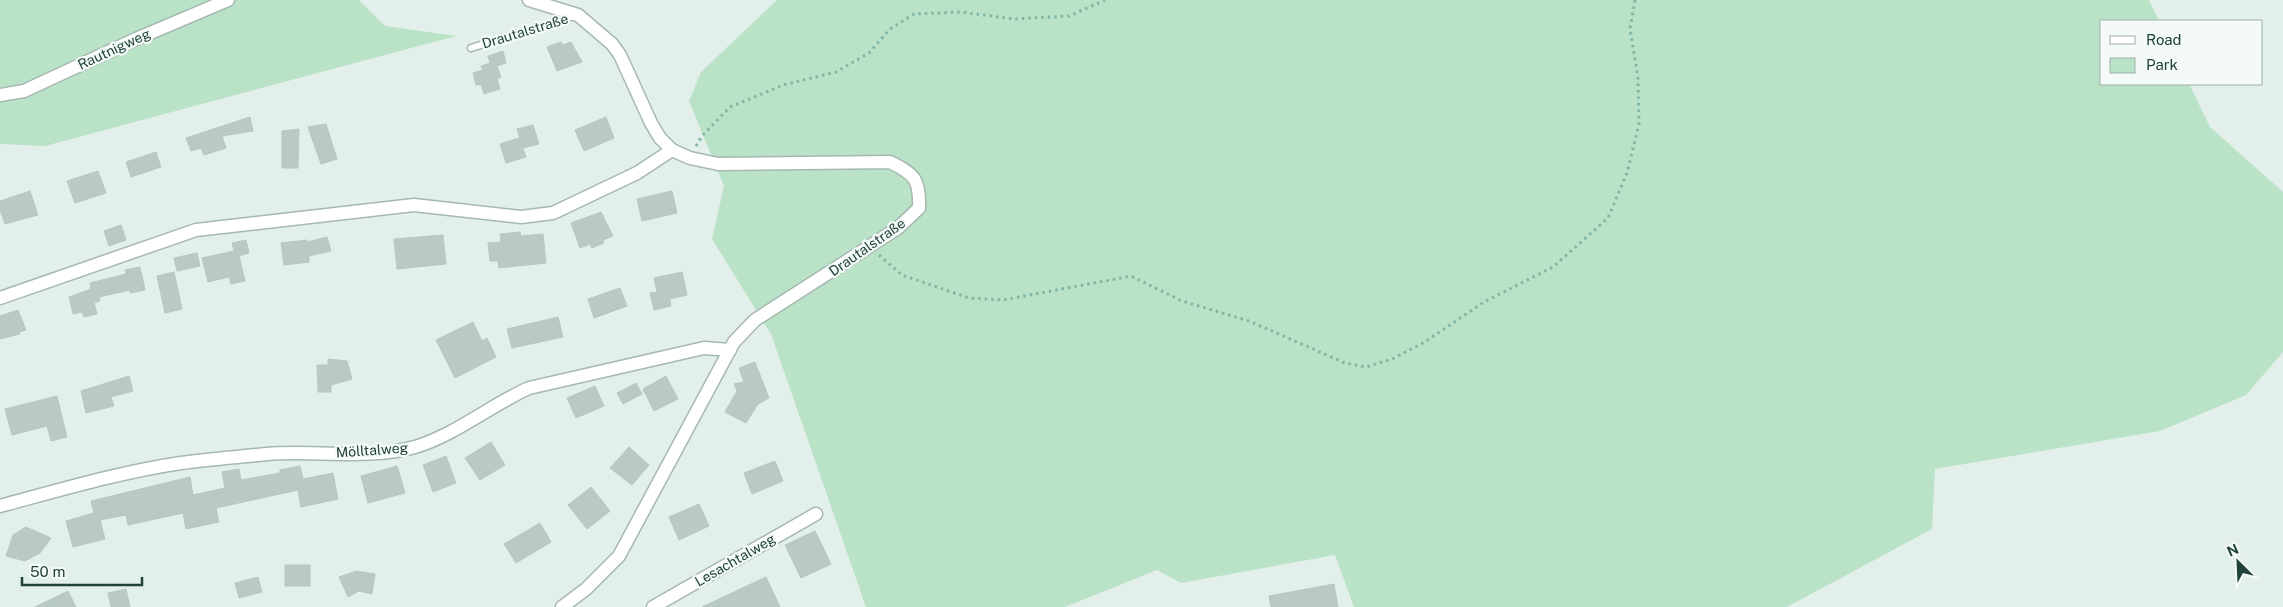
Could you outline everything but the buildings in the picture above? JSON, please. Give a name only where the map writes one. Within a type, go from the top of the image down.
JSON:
[{"type":"street","name":"Rautnigweg","points":[[0,95],[24,91],[136,39],[228,0]]},
{"type":"street","name":"Drautalstraße","points":[[528,0],[578,15],[612,44],[620,55],[651,123],[660,138],[672,150],[690,158],[718,164],[890,162],[909,171],[920,189],[918,208],[898,228],[755,320],[734,342],[619,556],[586,589],[562,607]]},
{"type":"street","points":[[0,298],[196,230],[414,205],[521,217],[553,213],[637,173],[672,150]]},
{"type":"street","name":"Mölltalweg","points":[[0,506],[96,481],[180,463],[271,454],[389,452],[415,447],[442,436],[506,398],[529,388],[560,379],[704,348],[730,350]]},
{"type":"street","name":"Lesachtalweg","points":[[653,607],[816,514]]},
{"type":"lane","name":"Drautalstraße","points":[[472,48],[578,15]]},
{"type":"path","points":[[690,158],[702,136],[730,107],[783,85],[836,72],[869,53],[890,29],[914,14],[961,12],[1014,19],[1069,16],[1105,0]]},
{"type":"path","points":[[877,242],[879,257],[902,275],[969,298],[1003,300],[1131,276],[1182,301],[1249,321],[1345,363],[1366,367],[1392,359],[1422,343],[1484,302],[1553,267],[1608,218],[1627,173],[1639,124],[1638,78],[1630,29],[1635,0]]},
{"type":"green space","points":[[0,0],[359,0],[385,26],[456,36],[45,146],[0,144]]},
{"type":"green space","points":[[777,0],[2149,0],[2159,20],[2100,20],[2100,85],[2189,85],[2210,127],[2283,192],[2283,352],[2246,395],[2160,431],[1935,469],[1932,529],[1787,607],[1354,607],[1335,555],[1181,583],[1157,570],[1065,607],[866,607],[771,334],[712,239],[724,186],[689,101],[701,72]]}]
